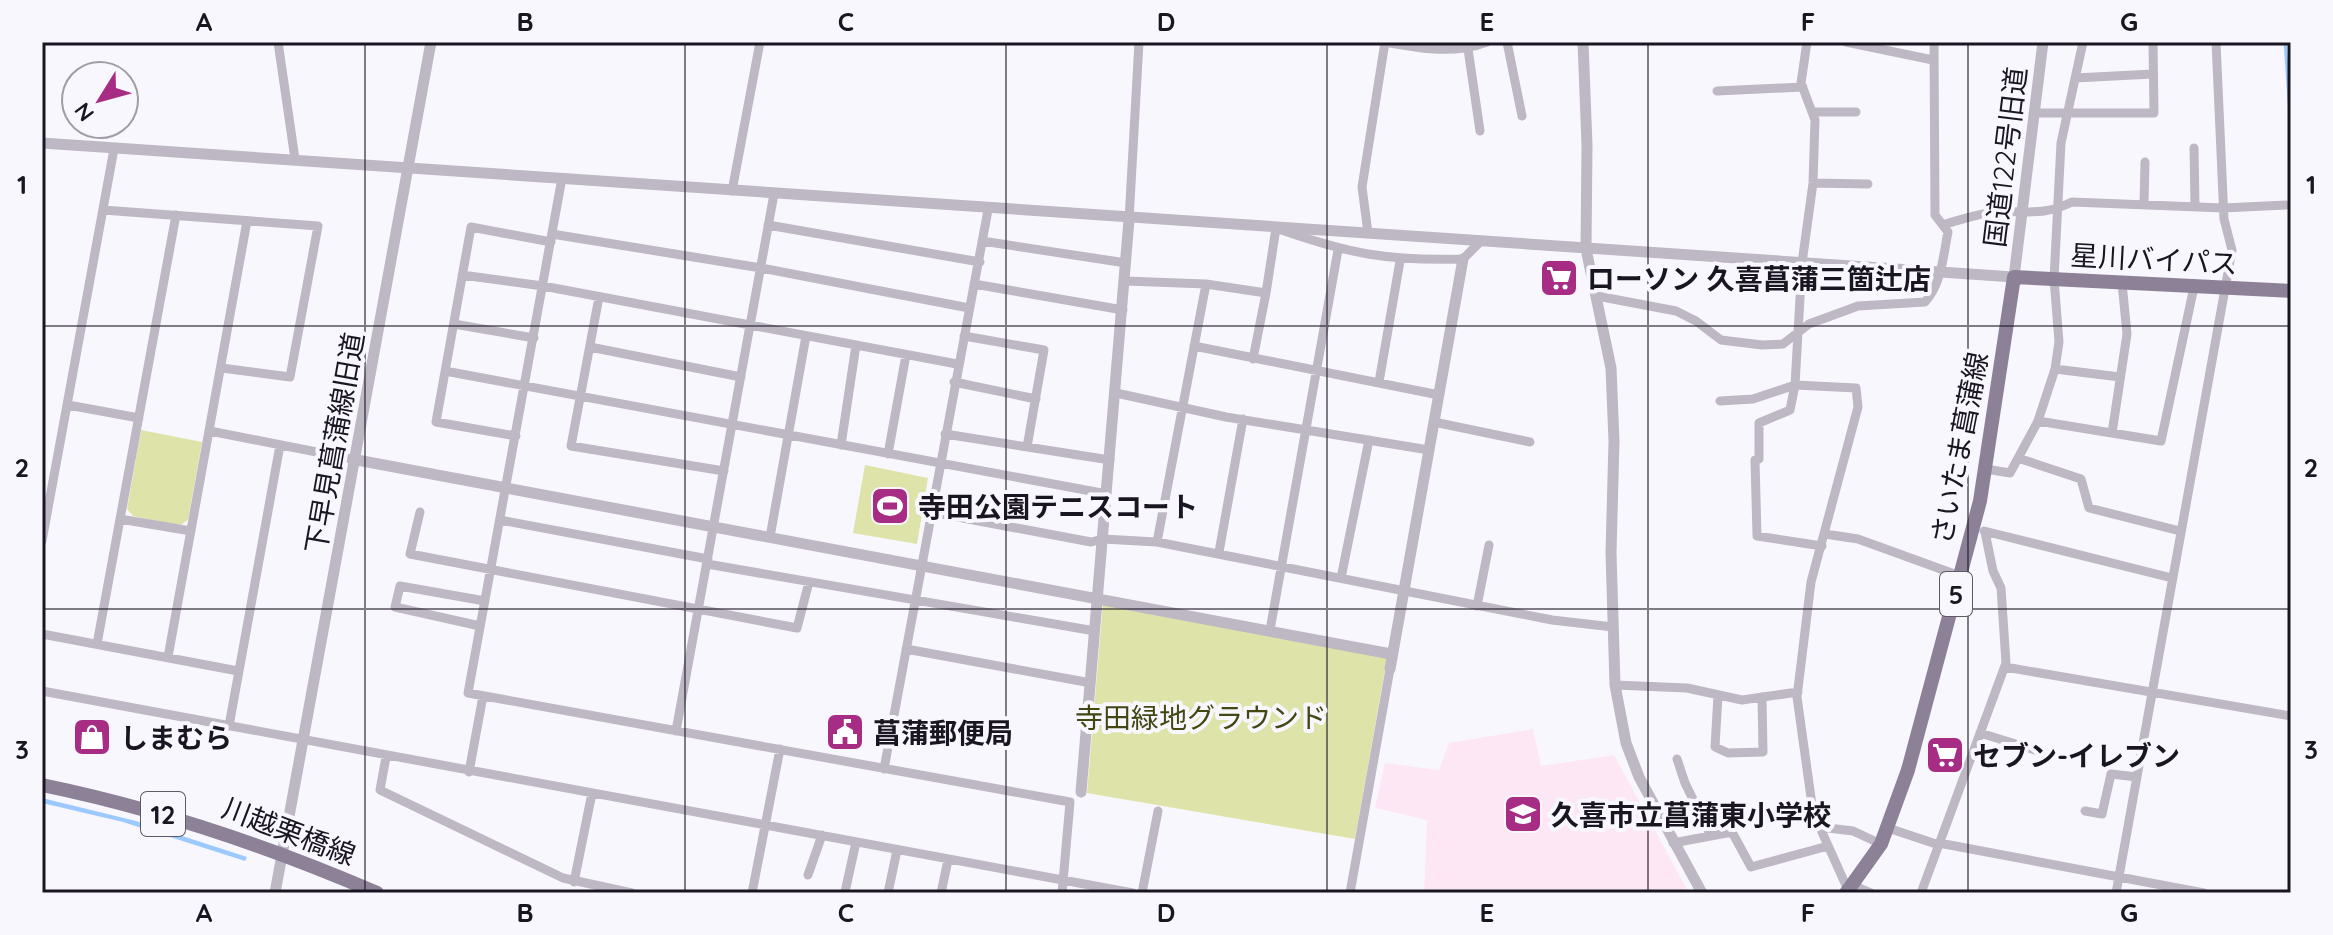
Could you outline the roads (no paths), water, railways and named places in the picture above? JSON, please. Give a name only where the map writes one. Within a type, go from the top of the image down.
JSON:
[{"type":"main road","name":"星川バイパス","points":[[2014,277],[2291,291]]},
{"type":"main road","name":"さいたま菖蒲線","points":[[1849,890],[1881,844],[1888,828],[1960,576],[1979,530],[2014,277]]},
{"type":"main road","name":"川越栗橋線","points":[[42,785],[175,817],[282,852],[377,893]]},
{"type":"street","points":[[278,42],[295,159]]},
{"type":"street","name":"下早見菖蒲線旧道","points":[[275,893],[357,460],[431,42]]},
{"type":"street","points":[[732,191],[760,42]]},
{"type":"street","points":[[1081,792],[1123,310],[1139,42]]},
{"type":"street","points":[[1368,233],[1362,187],[1385,42],[1419,50],[1468,49],[1487,42]]},
{"type":"street","points":[[1507,42],[1522,116]]},
{"type":"street","points":[[1583,42],[1587,145],[1586,249],[1611,368],[1615,685],[1626,743],[1673,843],[1702,893]]},
{"type":"street","points":[[1807,42],[1803,87],[1812,112],[1813,183],[1802,263],[1795,385],[1790,410],[1759,423],[1759,459],[1755,460],[1757,536],[1822,546]]},
{"type":"street","points":[[1846,42],[1933,60]]},
{"type":"street","points":[[1597,296],[1676,311],[1696,321],[1721,340],[1740,344],[1783,344],[1797,331],[1858,306],[1925,302],[1940,272],[1948,232],[1945,224],[1935,215],[1934,42]]},
{"type":"street","name":"国道122号旧道","points":[[2014,277],[2043,42]]},
{"type":"street","points":[[1986,469],[2010,473],[2038,421],[2055,369],[2059,319],[2054,279],[2056,209],[2065,115],[2083,42]]},
{"type":"street","points":[[2035,113],[2154,113],[2153,42]]},
{"type":"street","points":[[2116,893],[2180,531],[2227,290],[2232,242],[2223,208],[2216,42]]},
{"type":"street","points":[[1468,49],[1480,131]]},
{"type":"street","points":[[2075,78],[2153,74]]},
{"type":"street","points":[[1717,91],[1803,87]]},
{"type":"street","points":[[1812,112],[1856,112]]},
{"type":"street","points":[[42,143],[1129,220],[2014,277]]},
{"type":"street","points":[[2194,148],[2195,206]]},
{"type":"street","points":[[42,541],[114,149]]},
{"type":"street","points":[[2144,204],[2145,162]]},
{"type":"street","points":[[562,178],[468,693],[1070,802],[1062,893]]},
{"type":"street","points":[[1813,183],[1868,184]]},
{"type":"street","points":[[676,731],[774,194]]},
{"type":"street","points":[[1945,224],[1996,212],[2023,215],[2056,209],[2072,202],[2223,208],[2286,205]]},
{"type":"street","points":[[103,210],[318,226],[290,377],[222,368]]},
{"type":"street","points":[[884,769],[988,210]]},
{"type":"street","points":[[97,644],[176,215]]},
{"type":"street","points":[[168,657],[247,221]]},
{"type":"street","points":[[768,225],[980,262]]},
{"type":"street","points":[[516,436],[436,422],[471,227],[761,268],[969,308]]},
{"type":"street","points":[[1276,228],[1338,250],[1400,261],[1463,259]]},
{"type":"street","points":[[1253,359],[1276,228]]},
{"type":"street","points":[[982,241],[1126,263]]},
{"type":"street","points":[[1350,893],[1463,259],[1481,241]]},
{"type":"street","points":[[1270,630],[1338,250]]},
{"type":"street","points":[[1379,382],[1400,261]]},
{"type":"street","points":[[462,275],[543,286],[957,364]]},
{"type":"street","points":[[1125,281],[1206,284],[1266,293]]},
{"type":"street","points":[[2112,433],[2127,334],[2122,283]]},
{"type":"street","points":[[974,284],[1123,310]]},
{"type":"street","points":[[1157,542],[1206,284]]},
{"type":"street","points":[[2038,421],[2161,441],[2194,287]]},
{"type":"street","points":[[599,297],[571,446],[724,471]]},
{"type":"street","points":[[454,324],[534,338]]},
{"type":"street","points":[[770,537],[806,336]]},
{"type":"street","points":[[964,336],[1044,350],[1027,447]]},
{"type":"street","points":[[841,445],[856,345]]},
{"type":"street","points":[[1194,346],[1439,395]]},
{"type":"street","points":[[590,347],[741,377]]},
{"type":"street","points":[[888,454],[906,355]]},
{"type":"street","points":[[2055,369],[2120,377]]},
{"type":"street","points":[[445,371],[580,399],[1107,494]]},
{"type":"street","points":[[954,382],[1036,399]]},
{"type":"street","points":[[1720,401],[1753,399],[1795,385],[1856,388],[1858,407],[1806,612],[1798,692],[1803,759],[1813,812],[1849,890],[1871,893]]},
{"type":"street","points":[[1116,393],[1243,419],[1429,450]]},
{"type":"street","points":[[68,405],[139,418]]},
{"type":"street","points":[[1219,552],[1243,419]]},
{"type":"street","points":[[1434,422],[1530,442]]},
{"type":"street","points":[[210,431],[1391,654]]},
{"type":"street","points":[[945,434],[1110,460]]},
{"type":"street","points":[[1341,578],[1369,440]]},
{"type":"street","points":[[229,726],[280,445]]},
{"type":"street","points":[[2018,458],[2081,479],[2089,508],[2180,531]]},
{"type":"street","points":[[420,512],[410,554],[490,573],[698,611],[797,628],[809,582]]},
{"type":"street","points":[[931,512],[1091,542],[1103,539],[1157,542],[1219,552],[1477,606],[1613,627]]},
{"type":"street","points":[[120,519],[191,531]]},
{"type":"street","points":[[500,520],[809,582],[1095,631]]},
{"type":"street","points":[[1979,530],[2172,578]]},
{"type":"street","points":[[1921,893],[2005,667],[2006,618],[1979,530]]},
{"type":"street","points":[[1825,534],[1858,539],[1960,576]]},
{"type":"street","points":[[1477,606],[1489,545]]},
{"type":"street","points":[[480,626],[395,607],[400,586],[485,601]]},
{"type":"street","points":[[42,634],[238,671]]},
{"type":"street","points":[[906,649],[1091,683]]},
{"type":"street","points":[[2005,667],[2291,716]]},
{"type":"street","points":[[1615,685],[1687,688],[1742,700],[1798,692]]},
{"type":"street","points":[[42,691],[1133,893]]},
{"type":"street","points":[[1718,695],[1715,747],[1728,753],[1763,752],[1762,697]]},
{"type":"street","points":[[469,772],[483,696]]},
{"type":"street","points":[[1980,733],[2035,750]]},
{"type":"street","points":[[752,893],[780,749]]},
{"type":"street","points":[[386,757],[380,790],[574,882],[632,893]]},
{"type":"street","points":[[1677,759],[1711,836]]},
{"type":"street","points":[[2085,811],[2102,814],[2111,774],[2137,777]]},
{"type":"street","points":[[574,882],[592,793]]},
{"type":"street","points":[[1142,893],[1158,811]]},
{"type":"street","points":[[1820,827],[1853,831],[1881,844]]},
{"type":"street","points":[[1888,828],[1939,844],[2204,893]]},
{"type":"street","points":[[1673,843],[1732,832],[1751,867],[1828,846]]},
{"type":"street","points":[[808,875],[822,835]]},
{"type":"street","points":[[845,892],[856,842]]},
{"type":"street","points":[[888,893],[897,850]]},
{"type":"street","points":[[941,893],[948,860]]},
{"type":"water","points":[[42,798],[136,821],[247,857],[245,861],[123,822],[42,803]]},
{"type":"waterway","points":[[2285,42],[2291,129]]},
{"type":"place","name":"ローソン 久喜菖蒲三箇辻店","points":[[1559,278]]},
{"type":"place","name":"寺田公園テニスコート","points":[[890,506]]},
{"type":"place","name":"菖蒲郵便局","points":[[845,732]]},
{"type":"place","name":"しまむら","points":[[92,737]]},
{"type":"place","name":"セブン-イレブン","points":[[1945,755]]},
{"type":"place","name":"久喜市立菖蒲東小学校","points":[[1523,814]]},
{"type":"park label","name":"寺田緑地グラウンド","points":[[1201,717]]}]
